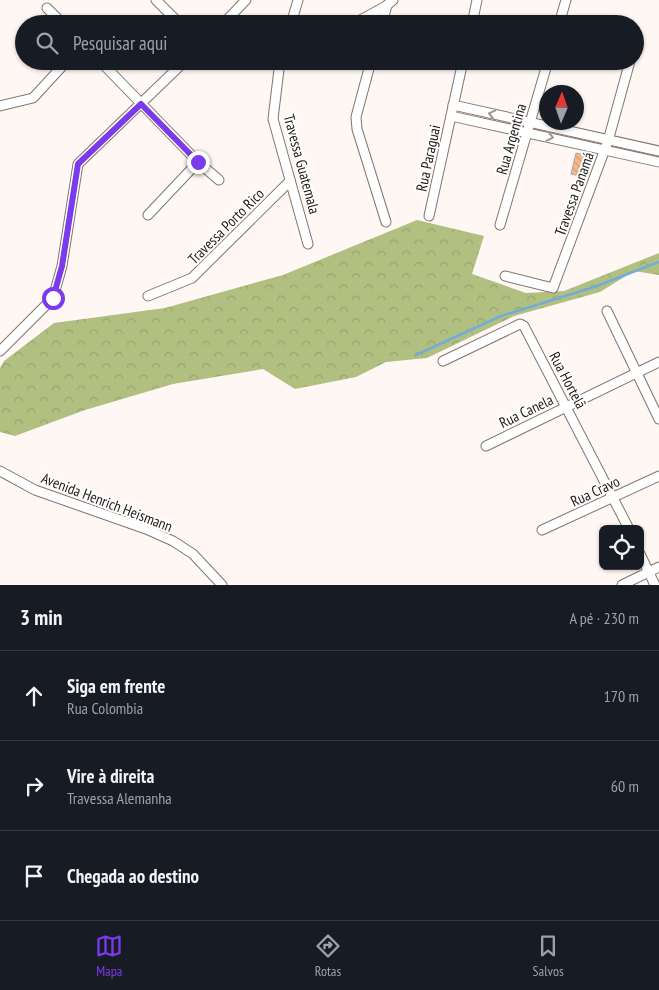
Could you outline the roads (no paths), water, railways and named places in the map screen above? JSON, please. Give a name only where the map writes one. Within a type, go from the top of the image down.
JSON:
[{"type":"street","points":[[156,0],[171,15]]},
{"type":"street","points":[[231,15],[246,0]]},
{"type":"street","points":[[294,15],[298,0]]},
{"type":"street","points":[[474,15],[477,0]]},
{"type":"street","points":[[562,15],[566,0]]},
{"type":"street","points":[[368,15],[389,2]]},
{"type":"street","points":[[385,15],[389,2]]},
{"type":"street","points":[[47,8],[54,15]]},
{"type":"street","points":[[0,106],[33,98],[59,70]]},
{"type":"street","points":[[109,70],[198,162],[219,180]]},
{"type":"street","points":[[0,351],[53,298],[62,266],[78,164],[176,70]]},
{"type":"street","name":"Travessa Guatemala","points":[[281,70],[273,119],[308,244]]},
{"type":"street","points":[[369,70],[356,117],[357,129],[386,222]]},
{"type":"street","name":"Rua Paraguai","points":[[429,216],[461,70]]},
{"type":"street","name":"Rua Argentina","points":[[500,225],[545,70]]},
{"type":"street","name":"Travessa Panamá","points":[[506,276],[554,288],[606,145],[627,70]]},
{"type":"street","points":[[453,106],[530,123],[606,145],[636,157],[659,162]]},
{"type":"street","points":[[451,116],[528,132],[606,145],[638,147],[659,151]]},
{"type":"street","points":[[636,157],[638,147]]},
{"type":"street","points":[[148,214],[198,162]]},
{"type":"street","name":"Travessa Porto Rico","points":[[148,296],[192,278],[290,181]]},
{"type":"street","points":[[607,311],[659,419]]},
{"type":"street","name":"Rua Hortelã","points":[[443,361],[520,324],[524,326],[627,525]]},
{"type":"street","name":"Rua Canela","points":[[486,446],[659,362]]},
{"type":"street","name":"Avenida Henrich Heismann","points":[[0,471],[36,490],[146,529],[172,541],[194,554],[222,585]]},
{"type":"street","name":"Rua Cravo","points":[[542,530],[659,476]]},
{"type":"street","points":[[644,562],[655,585]]},
{"type":"street","points":[[622,585],[659,567]]},
{"type":"waterway","points":[[416,355],[501,316],[594,287],[659,262]]}]
